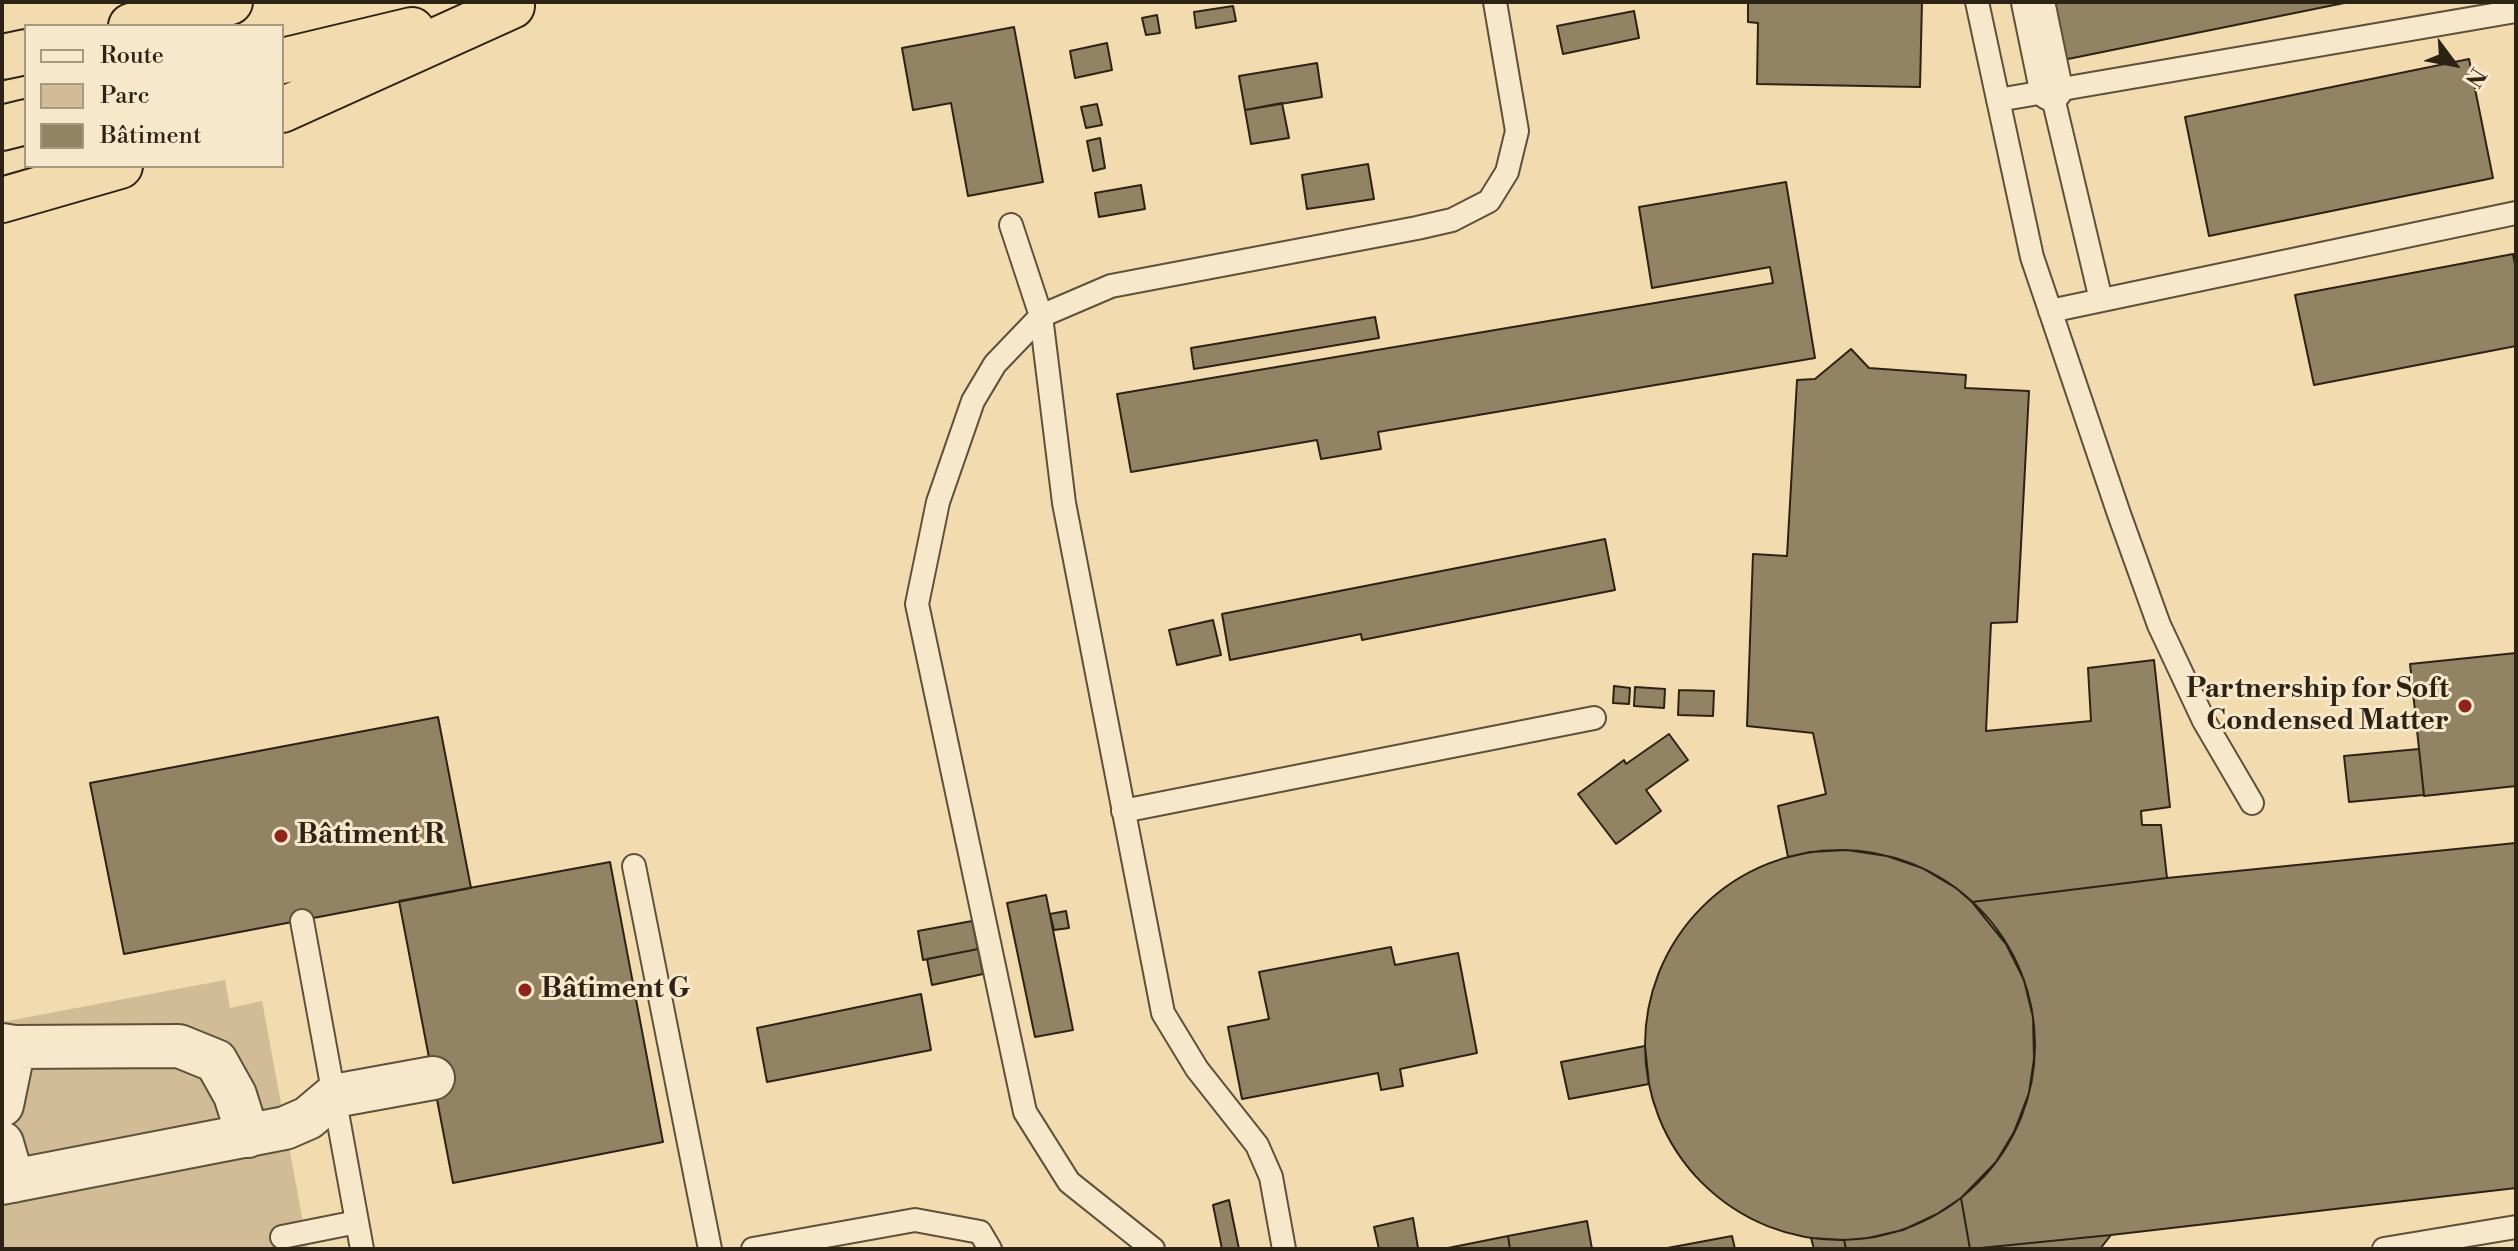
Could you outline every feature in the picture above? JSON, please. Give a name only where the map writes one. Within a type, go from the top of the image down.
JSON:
[{"type":"highway","points":[[139,24],[230,2]]},
{"type":"highway","points":[[284,61],[519,4]]},
{"type":"highway","points":[[284,109],[519,4]]},
{"type":"highway","points":[[2,57],[24,52]]},
{"type":"highway","points":[[2,128],[24,122]]},
{"type":"highway","points":[[2,200],[113,168]]},
{"type":"street","points":[[2033,2],[2051,89]]},
{"type":"street","points":[[2,1105],[8,1046],[179,1046],[216,1061],[235,1095],[248,1136]]},
{"type":"street","points":[[6,1169],[248,1136],[285,1128],[308,1118],[334,1096],[433,1078]]},
{"type":"lane","points":[[1151,1248],[1069,1182],[1025,1112],[917,604],[938,502],[973,401],[995,364],[1041,316],[1111,286],[1417,228],[1452,220],[1489,201],[1507,172],[1517,131],[1495,2]]},
{"type":"lane","points":[[1977,2],[2032,257],[2119,514],[2159,625],[2204,721],[2252,803]]},
{"type":"lane","points":[[1998,100],[2516,11]]},
{"type":"lane","points":[[2051,89],[2101,300]]},
{"type":"lane","points":[[2050,311],[2516,213]]},
{"type":"lane","points":[[1011,225],[1041,316],[1064,503],[1163,1013],[1197,1069],[1257,1145],[1271,1177],[1284,1249]]},
{"type":"lane","points":[[1123,811],[1594,718]]},
{"type":"lane","points":[[634,866],[710,1249]]},
{"type":"lane","points":[[302,921],[362,1249]]},
{"type":"lane","points":[[753,1249],[915,1220],[980,1232],[990,1249]]},
{"type":"lane","points":[[282,1237],[357,1222]]},
{"type":"lane","points":[[2384,1249],[2516,1227]]},
{"type":"green space","points":[[225,980],[230,1008],[262,1001],[308,1249],[2,1249],[2,1022]]},
{"type":"building","points":[[1748,2],[1922,2],[1920,87],[1757,84],[1758,23],[1748,22]]},
{"type":"building","points":[[2051,2],[2349,2],[2063,60]]},
{"type":"building","points":[[1233,6],[1236,21],[1196,28],[1194,12]]},
{"type":"building","points":[[1634,11],[1639,38],[1563,54],[1557,26]]},
{"type":"building","points":[[1157,15],[1160,33],[1146,35],[1142,18]]},
{"type":"building","points":[[1014,27],[1043,182],[968,196],[951,103],[913,110],[902,48]]},
{"type":"building","points":[[1107,43],[1112,70],[1075,78],[1070,51]]},
{"type":"building","points":[[2469,59],[2493,178],[2209,236],[2185,117]]},
{"type":"building","points":[[1317,63],[1322,97],[1245,110],[1239,76]]},
{"type":"building","points":[[1282,103],[1289,138],[1251,144],[1245,110]]},
{"type":"building","points":[[1097,104],[1102,125],[1086,128],[1081,107]]},
{"type":"building","points":[[1100,138],[1105,168],[1093,171],[1087,141]]},
{"type":"building","points":[[1368,164],[1374,199],[1307,209],[1302,175]]},
{"type":"building","points":[[1786,182],[1815,358],[1378,432],[1381,449],[1321,459],[1317,440],[1131,472],[1117,394],[1773,283],[1770,267],[1652,288],[1639,207]]},
{"type":"building","points":[[1141,185],[1145,209],[1099,217],[1095,193]]},
{"type":"building","points":[[2513,254],[2516,270],[2516,346],[2314,385],[2295,295]]},
{"type":"building","points":[[1375,317],[1379,338],[1194,369],[1191,348]]},
{"type":"building","points":[[1851,349],[1869,368],[1966,375],[1965,388],[2029,391],[2017,622],[1991,623],[1986,731],[2091,721],[2088,668],[2154,660],[2170,807],[2141,811],[2142,825],[2161,825],[2167,878],[1972,902],[1956,888],[1922,868],[1887,856],[1847,850],[1788,857],[1778,806],[1826,794],[1813,733],[1747,726],[1753,554],[1787,556],[1797,380],[1815,379]]},
{"type":"building","points":[[1605,539],[1615,590],[1362,640],[1361,634],[1230,660],[1222,614]]},
{"type":"building","points":[[1213,620],[1221,655],[1177,665],[1169,630]]},
{"type":"building","name":"Partnership for Soft Condensed Matter","points":[[2516,653],[2516,786],[2424,796],[2410,664]]},
{"type":"building","points":[[1614,686],[1630,688],[1629,704],[1613,703]]},
{"type":"building","points":[[1635,687],[1665,689],[1664,708],[1634,706]]},
{"type":"building","points":[[1679,690],[1714,691],[1713,716],[1678,715]]},
{"type":"building","name":"Bâtiment R","points":[[438,717],[471,888],[124,954],[90,783]]},
{"type":"building","points":[[1669,734],[1688,760],[1646,790],[1661,811],[1616,844],[1578,794],[1624,760],[1626,764]]},
{"type":"building","points":[[2419,749],[2424,795],[2349,802],[2344,756]]},
{"type":"building","points":[[2516,843],[2516,1188],[1970,1249],[1961,1198],[1996,1162],[2014,1132],[2029,1093],[2034,1059],[2033,1017],[2024,980],[2006,944],[1972,902],[2167,878]]},
{"type":"building","points":[[1840,850],[1878,854],[1914,865],[1948,883],[1978,907],[2002,937],[2020,971],[2031,1007],[2035,1045],[2031,1083],[2020,1119],[2002,1153],[1978,1183],[1948,1207],[1914,1225],[1878,1236],[1840,1240],[1802,1236],[1766,1225],[1732,1207],[1702,1183],[1678,1153],[1660,1119],[1649,1083],[1645,1045],[1649,1007],[1660,971],[1678,937],[1702,907],[1732,883],[1766,865],[1802,854]]},
{"type":"building","name":"Bâtiment G","points":[[610,862],[663,1142],[453,1183],[399,901]]},
{"type":"building","points":[[1046,895],[1073,1030],[1035,1037],[1007,903]]},
{"type":"building","points":[[1066,911],[1069,928],[1054,930],[1050,914]]},
{"type":"building","points":[[972,921],[978,949],[923,960],[918,931]]},
{"type":"building","points":[[1391,947],[1395,965],[1458,953],[1477,1053],[1400,1069],[1403,1086],[1381,1090],[1378,1073],[1242,1099],[1228,1027],[1269,1019],[1259,972]]},
{"type":"building","points":[[978,949],[983,974],[932,985],[927,959]]},
{"type":"building","points":[[921,994],[931,1050],[767,1082],[757,1028]]},
{"type":"building","points":[[1645,1046],[1649,1084],[1569,1099],[1561,1062]]},
{"type":"building","points":[[1961,1198],[1970,1249],[1846,1249],[1844,1240],[1903,1230],[1937,1214]]},
{"type":"building","points":[[1229,1200],[1239,1249],[1222,1249],[1213,1205]]},
{"type":"building","points":[[1413,1218],[1418,1248],[1379,1249],[1374,1227]]},
{"type":"building","points":[[1587,1221],[1592,1249],[1510,1249],[1508,1236]]},
{"type":"building","points":[[2111,1235],[2100,1249],[1970,1249]]},
{"type":"building","points":[[1508,1236],[1510,1249],[1443,1249]]},
{"type":"building","points":[[1732,1236],[1735,1249],[1662,1249]]},
{"type":"building","points":[[1811,1238],[1844,1240],[1846,1249],[1814,1249]]},
{"type":"place","name":"Partnership for Soft Condensed Matter","points":[[2465,706]]},
{"type":"place","name":"Bâtiment R","points":[[281,836]]},
{"type":"place","name":"Bâtiment G","points":[[525,990]]}]
